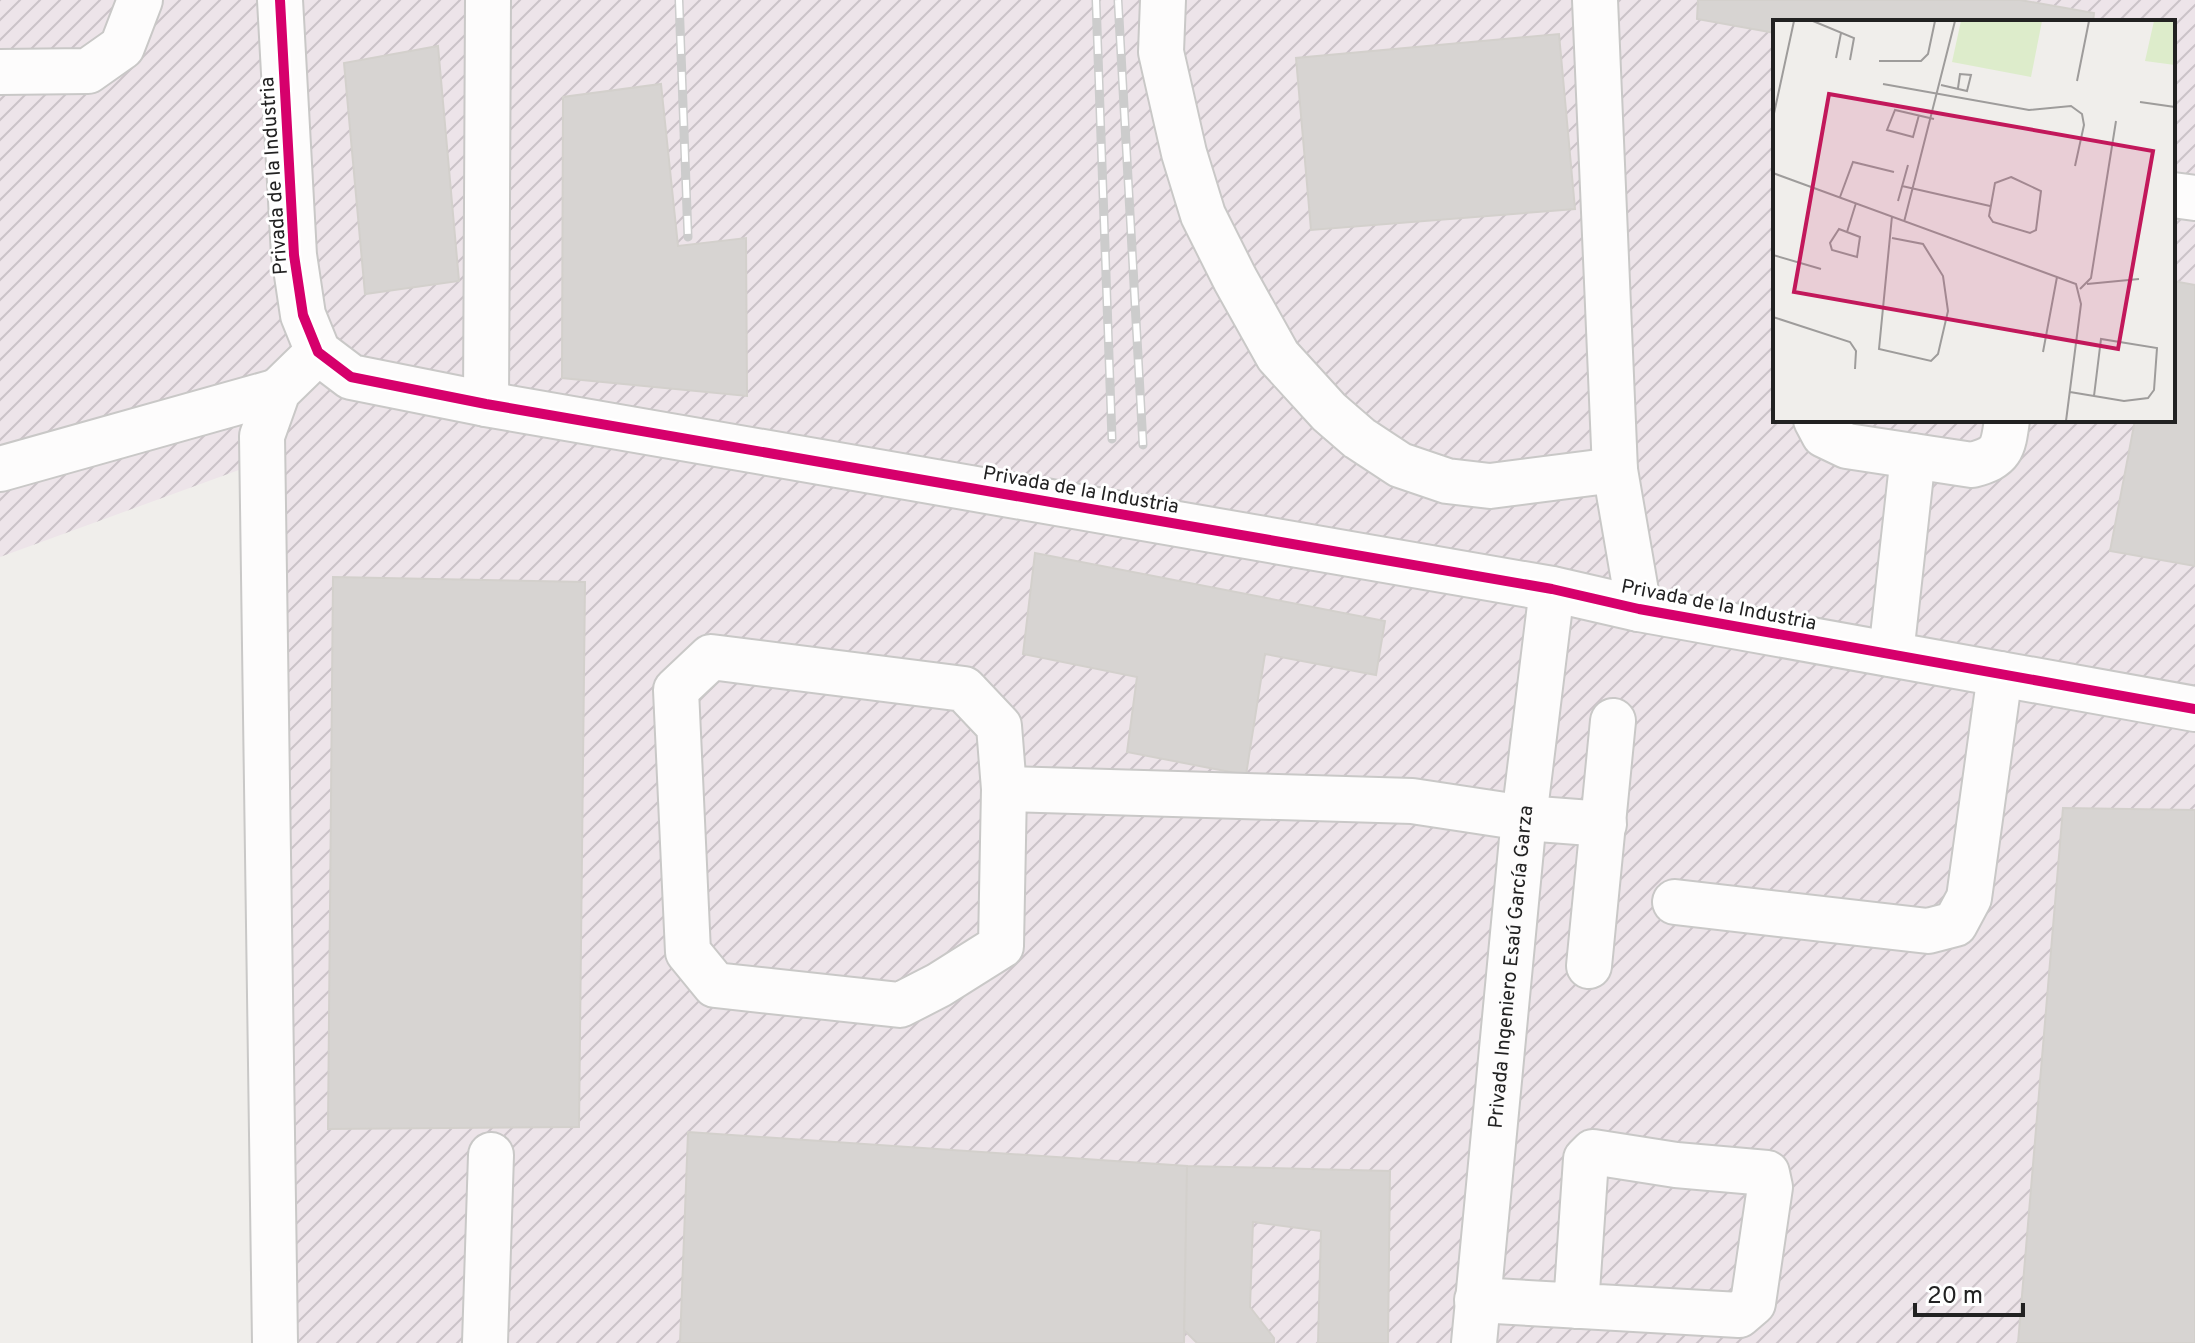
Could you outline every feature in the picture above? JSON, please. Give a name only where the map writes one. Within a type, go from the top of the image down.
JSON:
[{"type":"street","points":[[0,72],[88,71],[122,47],[140,0]]},
{"type":"street","name":"Privada de la Industria","points":[[280,0],[294,255],[303,315],[318,352],[351,377],[486,404],[1552,589],[1639,609],[2195,709]]},
{"type":"street","points":[[486,404],[488,0]]},
{"type":"street","points":[[1163,0],[1161,52],[1184,153],[1203,215],[1278,356],[1329,412],[1359,438],[1400,465],[1447,481],[1490,486],[1615,470]]},
{"type":"street","points":[[1595,0],[1615,470],[1639,609]]},
{"type":"street","points":[[2175,195],[2195,198]]},
{"type":"street","points":[[275,1343],[262,436],[278,391],[318,352]]},
{"type":"street","points":[[0,469],[278,391]]},
{"type":"street","points":[[1817,422],[1824,435],[1847,446],[1972,465],[1991,460],[2003,447],[2007,422]]},
{"type":"street","points":[[1891,654],[1913,456]]},
{"type":"street","name":"Privada Ingeniero Esaú García Garza","points":[[1474,1343],[1524,818],[1552,589]]},
{"type":"street","points":[[711,657],[964,689],[999,726],[1004,789],[1001,946],[939,985],[900,1005],[715,985],[688,952],[676,690],[711,657]]},
{"type":"street","points":[[1675,902],[1928,931],[1955,924],[1969,898],[2000,674]]},
{"type":"street","points":[[1589,966],[1613,721]]},
{"type":"street","points":[[1004,789],[1412,801],[1524,818],[1604,824]]},
{"type":"street","points":[[1477,1300],[1576,1306],[1739,1315],[1753,1303],[1770,1187],[1767,1173],[1676,1165],[1593,1152],[1586,1159],[1576,1306]]},
{"type":"street","points":[[485,1343],[491,1155]]},
{"type":"shaded area","points":[[0,0],[2195,0],[2195,1343],[297,1343],[272,458],[0,557]]},
{"type":"building","points":[[1698,0],[2020,0],[2094,13],[2093,20],[1773,20],[1773,33],[1697,19]]},
{"type":"building","points":[[1559,34],[1575,209],[1311,230],[1296,58]]},
{"type":"building","points":[[438,46],[459,281],[365,294],[344,63]]},
{"type":"building","points":[[661,84],[678,246],[746,238],[747,396],[562,378],[563,97]]},
{"type":"building","points":[[2175,281],[2195,285],[2195,566],[2110,551],[2135,422],[2175,422]]},
{"type":"building","points":[[1035,553],[1385,621],[1376,675],[1265,654],[1246,775],[1127,752],[1137,677],[1023,654]]},
{"type":"building","points":[[333,577],[585,582],[579,1127],[328,1129]]},
{"type":"building","points":[[2063,808],[2195,810],[2195,1343],[2018,1343]]},
{"type":"building","points":[[688,1132],[1187,1166],[1184,1343],[680,1343]]},
{"type":"building","points":[[1187,1166],[1390,1171],[1388,1343],[1318,1343],[1321,1231],[1253,1222],[1250,1307],[1274,1338],[1274,1343],[1197,1343],[1184,1330]]},
{"type":"railway","points":[[679,0],[688,237]]},
{"type":"railway","points":[[1096,0],[1112,439]]},
{"type":"railway","points":[[1118,0],[1143,445]]},
{"type":"cycle path","points":[[280,0],[294,255],[303,315],[318,352],[351,377],[486,404],[1552,589],[1639,609],[2195,709]]}]
